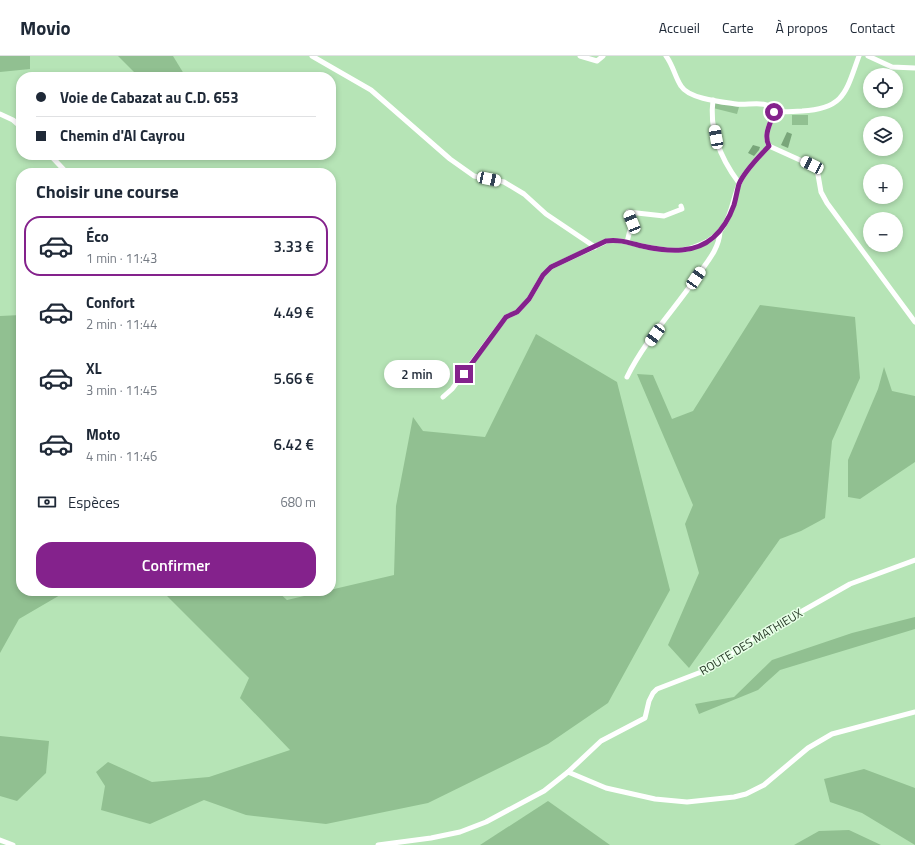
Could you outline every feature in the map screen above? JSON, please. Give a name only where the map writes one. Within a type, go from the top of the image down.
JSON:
[{"type":"street","points":[[312,56],[371,90],[450,159],[474,176],[504,182],[524,194],[546,214],[595,247]]},
{"type":"street","points":[[580,56],[597,61],[603,56]]},
{"type":"street","points":[[666,56],[684,90],[692,95],[738,104],[759,104],[768,106],[774,112],[825,108],[837,102],[848,87],[859,56]]},
{"type":"street","points":[[868,56],[892,67],[915,68]]},
{"type":"street","points":[[713,100],[713,120],[716,137],[722,154],[739,183]]},
{"type":"street","points":[[774,112],[767,133],[766,140],[769,146],[812,165],[817,169],[821,192],[827,203],[915,322]]},
{"type":"street","points":[[0,114],[16,123]]},
{"type":"street","points":[[443,397],[452,389],[506,317],[517,312],[529,299],[543,275],[551,267],[606,241],[616,239],[665,250],[684,250],[702,244],[724,229],[734,206],[739,183],[769,146]]},
{"type":"street","points":[[55,160],[62,168]]},
{"type":"street","points":[[627,242],[632,222],[628,212],[664,216],[682,209],[681,206]]},
{"type":"street","points":[[627,377],[634,363],[685,294],[717,247],[720,232]]},
{"type":"street","name":"ROUTE DES MATHIEUX","points":[[378,845],[432,838],[460,832],[486,822],[544,791],[568,772],[601,741],[644,718],[649,701],[657,689],[709,669],[753,639],[850,584],[915,560]]},
{"type":"street","points":[[568,772],[606,788],[655,799],[687,802],[734,797],[746,794],[764,785],[808,748],[832,734],[915,712]]},
{"type":"street","points":[[0,840],[13,845]]},
{"type":"green space","points":[[0,56],[30,56],[30,69],[0,72]]},
{"type":"green space","points":[[118,56],[173,56],[183,72],[134,72]]},
{"type":"green space","points":[[714,102],[739,107],[737,114],[713,108]]},
{"type":"green space","points":[[792,115],[808,115],[808,125],[792,125]]},
{"type":"green space","points":[[760,305],[855,317],[860,378],[832,441],[825,518],[801,531],[780,539],[689,668],[668,645],[699,573],[685,524],[693,505],[637,374],[653,375],[672,419],[693,411]]},
{"type":"green space","points":[[16,315],[16,596],[58,596],[19,619],[0,653],[0,316]]},
{"type":"green space","points":[[536,334],[617,382],[670,590],[608,703],[548,744],[428,803],[326,824],[246,815],[204,800],[150,824],[101,810],[105,786],[96,772],[108,762],[152,782],[209,777],[290,750],[240,698],[249,678],[167,596],[283,596],[287,600],[304,596],[336,596],[336,589],[394,575],[396,506],[413,417],[423,431],[485,437]]},
{"type":"green space","points":[[884,367],[892,391],[915,396],[915,462],[860,499],[848,497],[848,460],[878,389]]},
{"type":"green space","points":[[915,617],[915,629],[780,670],[758,690],[699,714],[695,704],[734,697],[772,660],[852,633]]},
{"type":"green space","points":[[0,736],[49,741],[46,773],[17,801],[0,796]]},
{"type":"green space","points":[[864,769],[915,788],[915,845],[862,813],[830,802],[824,779]]},
{"type":"green space","points":[[548,801],[610,845],[480,845]]},
{"type":"green space","points":[[849,830],[881,845],[794,845],[819,831]]},
{"type":"building","points":[[787,132],[792,134],[788,148],[781,145]]},
{"type":"building","points":[[753,145],[760,147],[754,156],[748,153]]},
{"type":"route","points":[[464,374],[506,317],[517,312],[529,299],[543,275],[551,267],[606,241],[616,239],[643,247],[665,250],[684,250],[702,244],[715,237],[724,229],[734,206],[739,183],[769,146],[766,140],[767,133],[774,112]]}]
